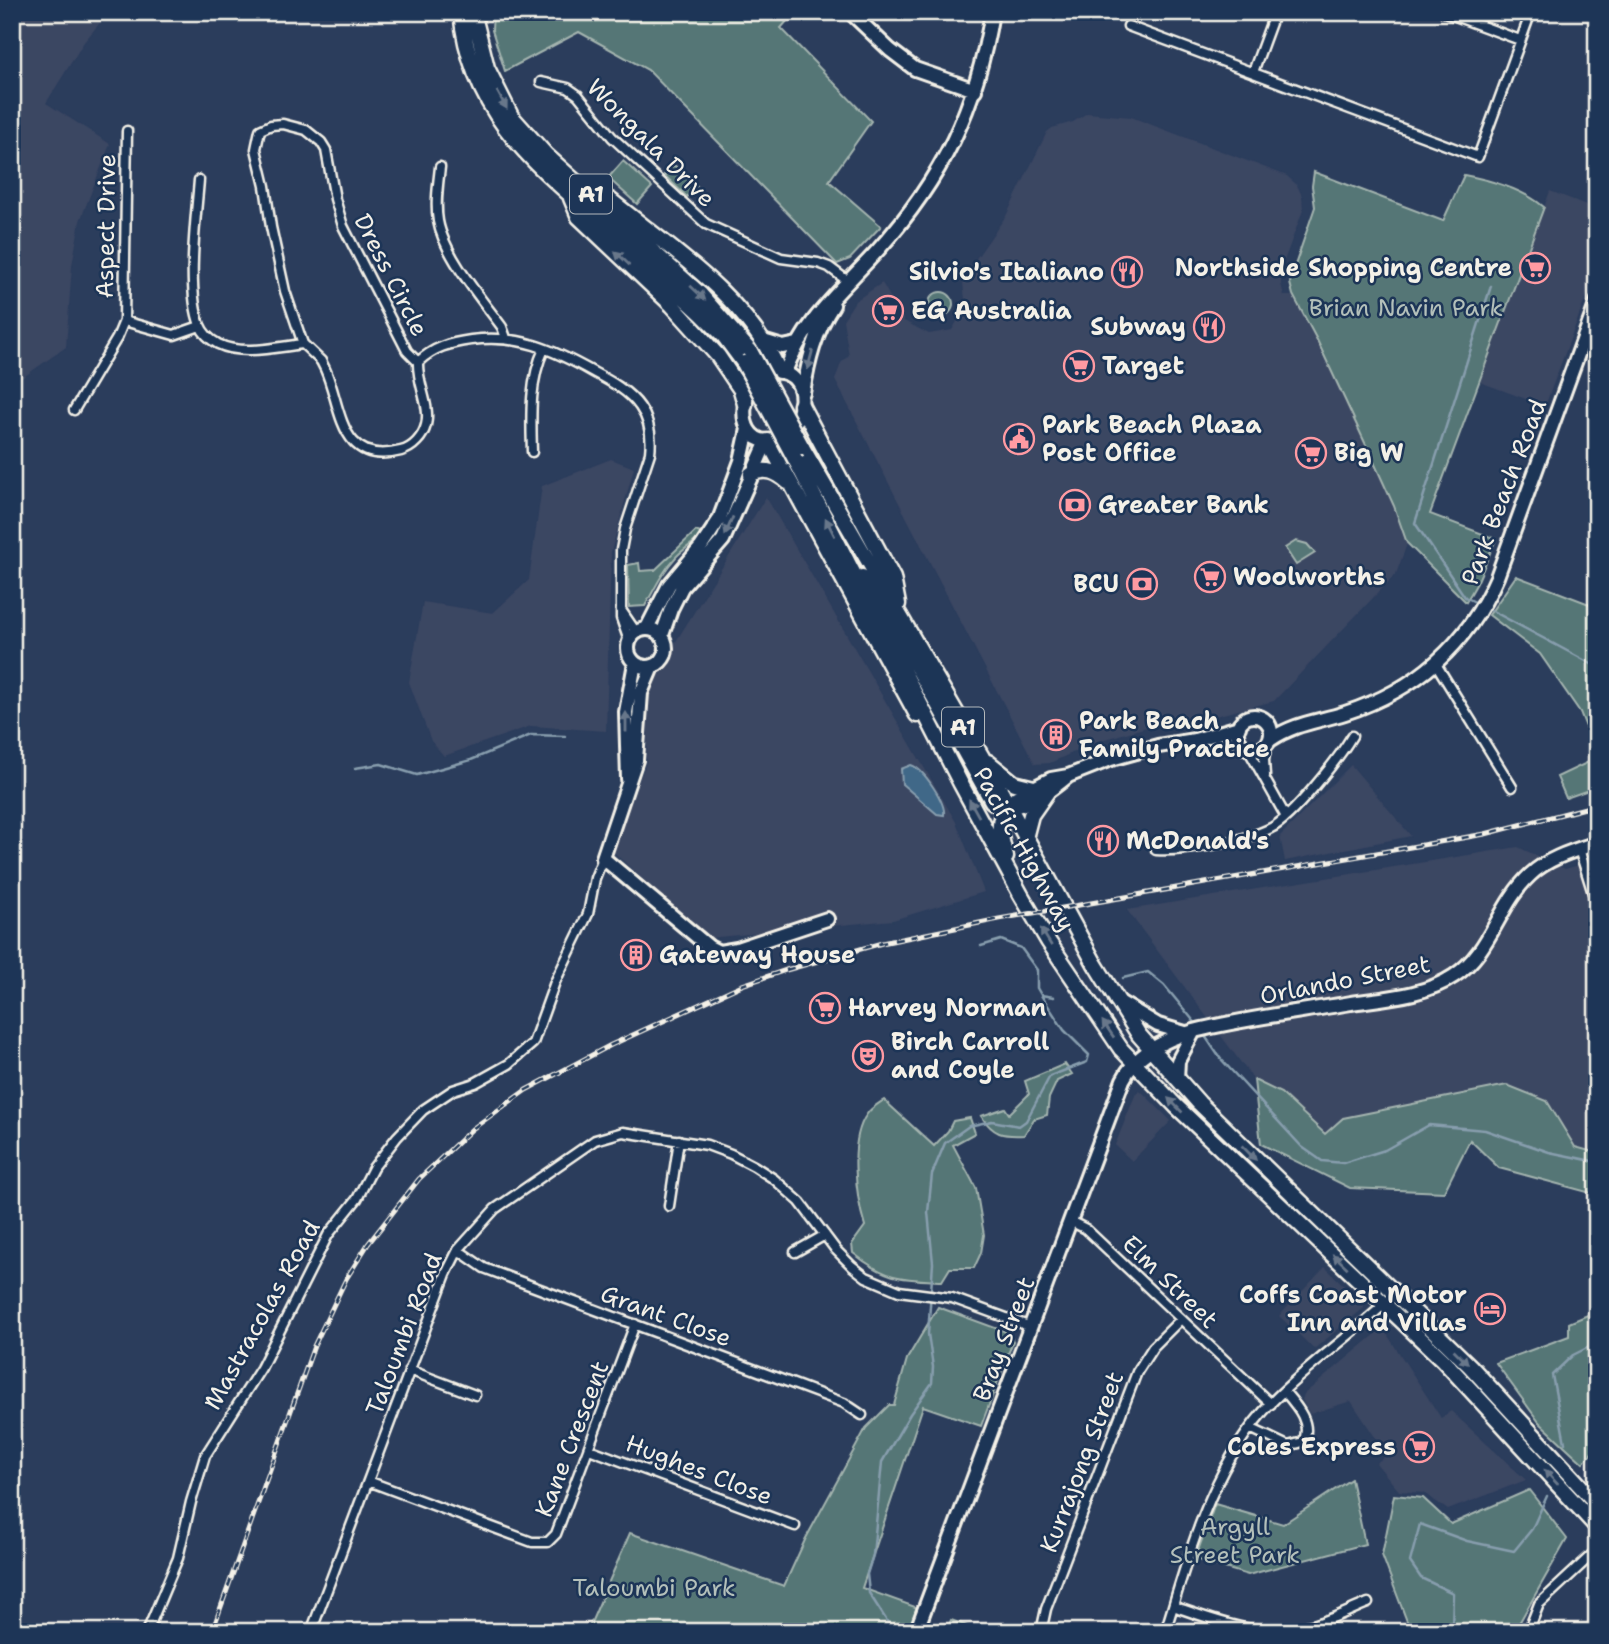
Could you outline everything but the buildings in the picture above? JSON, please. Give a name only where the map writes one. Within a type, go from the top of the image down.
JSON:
[{"type":"highway","name":"Pacific Highway","points":[[461,12],[463,31],[484,93],[515,142],[747,357],[796,461],[1010,875],[1048,942],[1133,1063],[1391,1299],[1470,1366],[1597,1504]]},
{"type":"highway","name":"Pacific Highway","points":[[473,12],[487,68],[511,116],[546,155],[701,295],[747,357],[982,757],[1116,1000],[1139,1034],[1177,1079],[1391,1299],[1597,1527]]},
{"type":"highway","points":[[569,193],[579,218],[672,305],[718,356],[741,390],[745,404]]},
{"type":"highway","points":[[594,198],[610,200],[693,266],[737,306],[782,372]]},
{"type":"highway","points":[[802,402],[893,578],[900,617]]},
{"type":"highway","points":[[767,441],[894,675],[961,784]]},
{"type":"highway","points":[[751,474],[760,470],[770,471],[779,474],[792,485]]},
{"type":"highway","points":[[844,555],[874,590],[992,801],[999,806],[1009,807]]},
{"type":"highway","points":[[982,757],[1014,783],[1041,790],[1026,838]]},
{"type":"highway","points":[[1009,807],[1002,814],[1000,828],[1010,875]]},
{"type":"street","points":[[850,12],[890,50],[915,69],[975,90]]},
{"type":"street","points":[[782,372],[814,317],[849,282],[922,196],[955,139],[975,90],[992,12]]},
{"type":"street","points":[[1253,72],[1275,12]]},
{"type":"street","points":[[1444,12],[1520,40]]},
{"type":"street","points":[[1128,26],[1478,156],[1531,12]]},
{"type":"street","name":"Wongala Drive","points":[[541,82],[558,85],[578,95],[612,137],[706,224],[781,258],[830,267],[849,282]]},
{"type":"street","name":"Dress Circle","points":[[275,124],[306,131],[321,142],[326,150],[338,211],[350,242],[407,351],[418,362],[419,383],[427,422],[423,432],[406,450],[381,453],[363,449],[344,430],[321,360],[303,344],[276,257],[265,186],[256,149],[260,130],[275,124]]},
{"type":"street","name":"Aspect Drive","points":[[124,321],[127,131]]},
{"type":"street","points":[[440,167],[437,205],[441,232],[460,268],[502,327],[506,338]]},
{"type":"street","points":[[199,180],[194,278],[195,309],[200,326],[207,337],[231,348],[303,344]]},
{"type":"street","points":[[748,429],[759,439],[767,441],[780,439],[790,429],[802,402],[808,363],[818,332],[849,282]]},
{"type":"street","name":"Park Beach Road","points":[[1268,742],[1284,730],[1304,722],[1335,716],[1372,704],[1436,664],[1456,645],[1488,597],[1592,330],[1597,302]]},
{"type":"street","points":[[74,410],[117,338],[124,321],[174,335],[200,326]]},
{"type":"street","points":[[418,362],[433,349],[453,342],[506,338],[544,349],[587,369],[623,390],[639,405],[646,416],[651,441],[648,463],[625,529],[621,550],[622,627],[637,634],[662,635]]},
{"type":"street","points":[[763,341],[783,347],[797,344]]},
{"type":"street","points":[[532,452],[533,389],[544,349]]},
{"type":"street","points":[[767,441],[723,540],[682,587],[662,635],[666,652],[661,662],[652,667],[640,666],[628,653],[637,634],[669,585],[711,534],[719,520],[737,472],[748,429],[744,415],[751,384],[764,373],[782,372],[797,381],[802,402]]},
{"type":"street","name":"Mastracolas Road","points":[[629,782],[626,712],[635,663]]},
{"type":"street","points":[[1436,664],[1512,787]]},
{"type":"street","name":"Mastracolas Road","points":[[147,1632],[178,1558],[205,1456],[261,1368],[328,1235],[357,1199],[373,1168],[423,1110],[453,1090],[475,1083],[509,1064],[533,1043],[555,982],[588,914],[595,878],[636,760],[641,692],[652,667]]},
{"type":"street","points":[[1009,807],[1016,797],[1041,790],[1111,759],[1239,727],[1251,717],[1265,721],[1270,730],[1264,760],[1266,782]]},
{"type":"street","name":"Park Beach Road","points":[[1265,721],[1304,722]]},
{"type":"street","points":[[1239,727],[1244,746],[1286,817]]},
{"type":"street","points":[[1156,850],[1173,851],[1240,838],[1272,828],[1286,817],[1342,755],[1352,736]]},
{"type":"street","points":[[1195,740],[1258,750],[1268,742]]},
{"type":"street","name":"Orlando Street","points":[[1133,1063],[1166,1041],[1189,1032],[1398,996],[1439,985],[1463,970],[1475,958],[1516,891],[1530,875],[1556,858],[1597,843]]},
{"type":"street","points":[[1578,849],[1597,906]]},
{"type":"street","points":[[603,858],[709,947],[719,952],[737,949],[827,919]]},
{"type":"street","points":[[1116,1000],[1158,1025],[1189,1032],[1178,1061],[1177,1079]]},
{"type":"street","name":"Bray Street","points":[[916,1632],[1124,1077],[1133,1063]]},
{"type":"street","name":"Taloumbi Road","points":[[311,1632],[409,1370],[458,1250],[495,1209],[594,1140],[623,1132],[707,1145],[754,1166],[800,1202],[852,1266],[866,1277],[899,1291],[920,1296],[952,1298],[1031,1327]]},
{"type":"street","points":[[669,1206],[679,1140]]},
{"type":"street","name":"Elm Street","points":[[1070,1221],[1086,1228],[1271,1404]]},
{"type":"street","points":[[795,1252],[825,1235]]},
{"type":"street","name":"Grant Close","points":[[458,1250],[484,1268],[500,1275],[844,1403],[862,1415]]},
{"type":"street","points":[[1165,1632],[1191,1547],[1209,1502],[1224,1470],[1250,1428],[1284,1391],[1391,1299]]},
{"type":"street","name":"Kurrajong Street","points":[[1041,1632],[1051,1597],[1137,1372],[1153,1347],[1181,1319]]},
{"type":"street","name":"Kane Crescent","points":[[368,1481],[532,1542],[543,1543],[553,1539],[635,1324]]},
{"type":"street","points":[[409,1370],[475,1395]]},
{"type":"street","points":[[1250,1428],[1288,1446],[1303,1442],[1307,1431],[1304,1419],[1284,1391]]},
{"type":"street","name":"Hughes Close","points":[[589,1449],[795,1526]]},
{"type":"street","points":[[1528,1632],[1539,1605],[1597,1550]]},
{"type":"street","points":[[1173,1606],[1243,1629],[1274,1632],[1315,1625],[1368,1603]]},
{"type":"shaded area","points":[[12,12],[109,12],[84,42],[46,103],[110,144],[80,221],[72,265],[66,347],[12,385]]},
{"type":"shaded area","points":[[1087,113],[1131,117],[1287,176],[1297,185],[1302,196],[1303,210],[1281,269],[1284,296],[1293,296],[1317,340],[1394,506],[1407,544],[1396,574],[1274,701],[1215,716],[1154,725],[1098,741],[1050,763],[1035,764],[835,380],[841,363],[849,355],[843,320],[855,301],[882,283],[904,321],[929,334],[952,330],[966,306],[963,284],[966,273],[1006,216],[1047,132],[1073,122]]},
{"type":"shaded area","points":[[1550,191],[1597,209],[1597,268],[1545,406],[1480,382]]},
{"type":"shaded area","points":[[611,459],[634,468],[611,552],[606,731],[531,726],[444,756],[431,741],[409,682],[423,602],[493,613],[529,580],[542,486]]},
{"type":"shaded area","points":[[766,497],[956,822],[984,892],[893,920],[708,938],[612,851],[646,763],[650,683]]},
{"type":"shaded area","points":[[911,765],[922,773],[933,787],[942,803],[944,815],[937,814],[902,784],[901,769]]},
{"type":"shaded area","points":[[1351,765],[1411,836],[1285,861],[1280,836]]},
{"type":"shaded area","points":[[1518,847],[1565,869],[1597,860],[1597,1153],[1575,1147],[1547,1101],[1325,1134],[1281,1093],[1254,1080],[1127,910]]},
{"type":"shaded area","points":[[1139,1091],[1171,1121],[1132,1161],[1115,1145]]},
{"type":"shaded area","points":[[1325,1267],[1364,1308],[1314,1349],[1279,1316]]},
{"type":"shaded area","points":[[1383,1328],[1441,1418],[1451,1411],[1526,1480],[1448,1510],[1424,1493],[1399,1491],[1376,1463],[1387,1455],[1351,1401],[1310,1414],[1302,1400],[1304,1394]]},
{"type":"green space","points":[[493,12],[795,12],[781,28],[871,121],[829,181],[881,226],[850,259],[837,264],[648,70],[579,32],[505,71],[492,30]]},
{"type":"green space","points":[[623,161],[652,187],[637,204],[608,178]]},
{"type":"green space","points":[[674,165],[697,186],[687,197],[664,175]]},
{"type":"green space","name":"Brian Navin Park","points":[[1314,172],[1443,221],[1464,175],[1506,186],[1544,207],[1430,514],[1496,539],[1466,602],[1407,543],[1373,460],[1293,295],[1290,283],[1293,271],[1315,207],[1312,186]]},
{"type":"green space","points":[[941,292],[950,295],[953,304],[950,313],[941,316],[932,313],[929,304],[932,295]]},
{"type":"green space","points":[[696,531],[702,534],[671,563],[645,606],[629,607],[628,565],[639,563],[640,571],[655,570]]},
{"type":"green space","points":[[1296,541],[1307,544],[1315,553],[1296,565],[1285,548]]},
{"type":"green space","points":[[1516,576],[1597,607],[1597,755],[1580,712],[1540,654],[1489,615]]},
{"type":"green space","points":[[1597,758],[1597,787],[1566,798],[1557,777]]},
{"type":"green space","points":[[1065,1064],[1072,1074],[1057,1081],[1049,1098],[1047,1115],[1034,1119],[1024,1135],[999,1133],[981,1116],[1005,1108],[1009,1114],[1029,1094],[1025,1081]]},
{"type":"green space","points":[[1254,1080],[1281,1093],[1325,1134],[1343,1118],[1507,1085],[1547,1101],[1575,1147],[1597,1153],[1597,1197],[1595,1194],[1499,1168],[1470,1140],[1444,1192],[1350,1188],[1261,1144]]},
{"type":"green space","points":[[884,1100],[934,1146],[953,1121],[970,1118],[975,1133],[953,1145],[976,1188],[984,1235],[981,1253],[974,1268],[950,1268],[942,1281],[905,1278],[885,1273],[853,1253],[852,1244],[865,1226],[857,1185],[857,1138],[867,1114]]},
{"type":"green space","name":"Taloumbi Park","points":[[938,1307],[1009,1333],[1013,1341],[981,1426],[923,1406],[862,1588],[918,1608],[908,1632],[587,1632],[630,1533],[784,1586],[805,1540],[866,1428],[889,1405],[894,1405],[907,1359]]},
{"type":"green space","points":[[1597,1311],[1597,1447],[1583,1463],[1539,1422],[1496,1363],[1569,1336],[1569,1323]]},
{"type":"green space","name":"Argyll Street Park","points":[[1351,1479],[1365,1544],[1248,1575],[1195,1559],[1215,1504],[1283,1524]]},
{"type":"green space","points":[[1529,1490],[1567,1539],[1514,1632],[1411,1632],[1382,1555],[1394,1495],[1423,1498],[1451,1524]]},
{"type":"green space","points":[[951,1620],[983,1632],[946,1632]]},
{"type":"waterway","points":[[1479,604],[1465,597],[1415,523],[1491,286]]},
{"type":"waterway","points":[[1485,607],[1597,667]]},
{"type":"waterway","points":[[355,768],[381,764],[417,775],[471,760],[531,735],[565,736]]},
{"type":"waterway","points":[[981,946],[1001,940],[1021,948],[1037,970],[1037,988],[1041,995],[1054,997]]},
{"type":"waterway","points":[[1123,978],[1148,972],[1164,985],[1197,1025]]},
{"type":"waterway","points":[[894,1632],[869,1593],[867,1574],[873,1555],[882,1462],[932,1383],[933,1367],[928,1334],[933,1263],[928,1212],[932,1174],[945,1143],[969,1126],[992,1121],[1019,1126],[1026,1121],[1050,1076],[1087,1062],[1089,1055],[1064,1030],[1041,995]]},
{"type":"waterway","points":[[1203,1033],[1220,1058],[1302,1147],[1322,1161],[1343,1163],[1385,1150],[1429,1125],[1485,1130],[1549,1152],[1597,1162]]},
{"type":"waterway","points":[[1565,1443],[1552,1375],[1573,1355],[1597,1343]]},
{"type":"waterway","points":[[1452,1632],[1453,1593],[1421,1578],[1410,1562],[1420,1524],[1467,1541],[1514,1551],[1532,1529],[1547,1496]]},
{"type":"railway","points":[[212,1632],[314,1346],[346,1279],[368,1244],[419,1179],[472,1129],[526,1090],[611,1045],[742,985],[882,943],[999,919],[1485,834],[1597,805]]},
{"type":"place","name":"Northside Shopping Centre","points":[[1535,268]]},
{"type":"place","name":"Silvio's Italiano","points":[[1127,272]]},
{"type":"place","name":"EG Australia","points":[[888,311]]},
{"type":"place","name":"Subway","points":[[1209,327]]},
{"type":"place","name":"Target","points":[[1079,366]]},
{"type":"place","name":"Park Beach Plaza Post Office","points":[[1019,439]]},
{"type":"place","name":"Big W","points":[[1311,453]]},
{"type":"place","name":"Greater Bank","points":[[1075,505]]},
{"type":"place","name":"Woolworths","points":[[1210,577]]},
{"type":"place","name":"BCU","points":[[1142,584]]},
{"type":"place","name":"Park Beach Family Practice","points":[[1056,735]]},
{"type":"place","name":"McDonald's","points":[[1103,841]]},
{"type":"place","name":"Gateway House","points":[[636,955]]},
{"type":"place","name":"Harvey Norman","points":[[825,1008]]},
{"type":"place","name":"Birch Carroll and Coyle","points":[[868,1056]]},
{"type":"place","name":"Coffs Coast Motor Inn and Villas","points":[[1490,1309]]},
{"type":"place","name":"Coles Express","points":[[1419,1447]]}]
